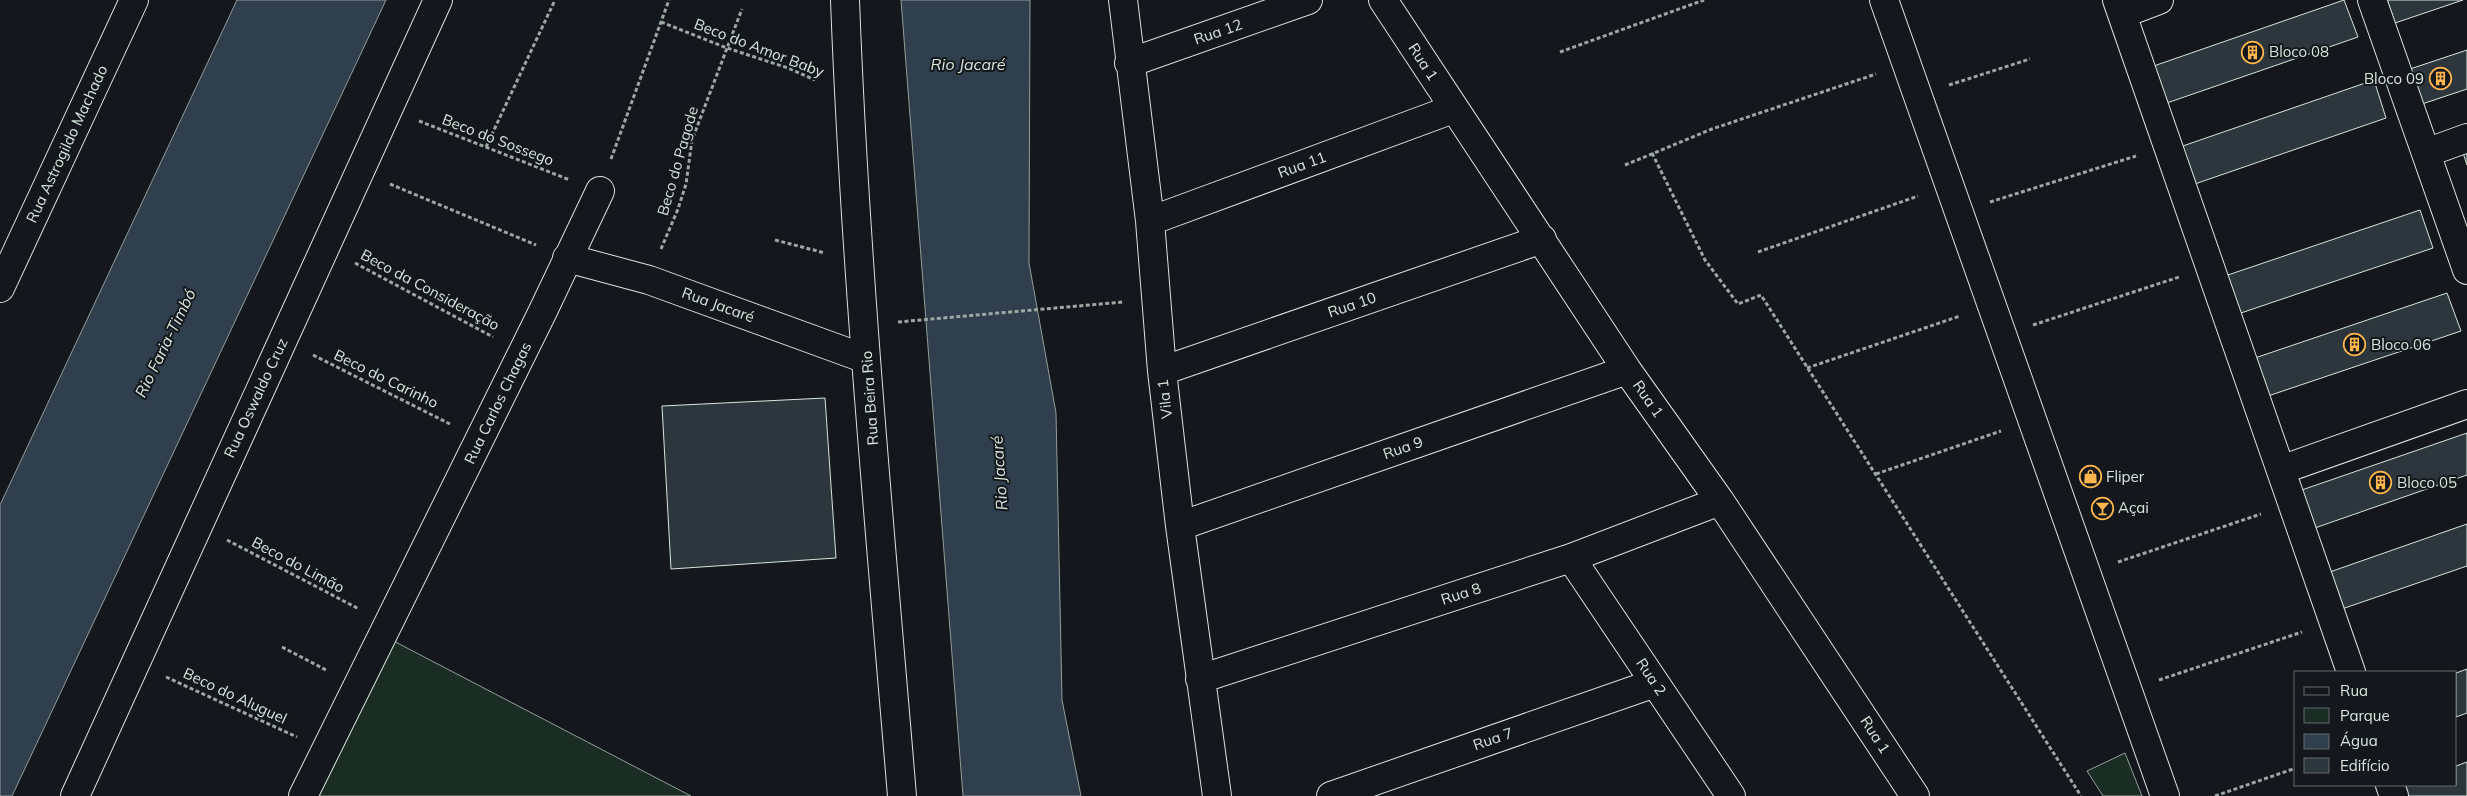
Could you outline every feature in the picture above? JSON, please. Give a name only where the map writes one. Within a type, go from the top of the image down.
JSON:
[{"type":"street","name":"Rua Astrogildo Machado","points":[[0,288],[134,0]]},
{"type":"street","name":"Rua Oswaldo Cruz","points":[[75,796],[438,0]]},
{"type":"street","name":"Rua Beira Rio","points":[[845,0],[849,96],[866,359],[902,796]]},
{"type":"street","name":"Vila 1","points":[[1122,0],[1150,221],[1162,371],[1180,526],[1217,796]]},
{"type":"street","name":"Rua 12","points":[[1129,63],[1308,0]]},
{"type":"street","name":"Rua 1","points":[[1384,0],[1627,370],[1720,501],[1915,796]]},
{"type":"street","points":[[1884,0],[2165,796]]},
{"type":"street","points":[[2160,0],[2120,7],[2351,671]]},
{"type":"street","points":[[2372,0],[2467,270]]},
{"type":"street","name":"Rua 11","points":[[1150,221],[1454,109]]},
{"type":"street","points":[[2426,153],[2467,138]]},
{"type":"street","name":"Rua Carlos Chagas","points":[[303,796],[523,352],[600,191]]},
{"type":"street","name":"Rua 10","points":[[1162,371],[1542,239]]},
{"type":"street","name":"Rua Jacaré","points":[[567,258],[649,280],[866,359]]},
{"type":"street","name":"Rua 9","points":[[1180,526],[1627,370]]},
{"type":"street","points":[[2281,470],[2467,404]]},
{"type":"street","name":"Rua 8","points":[[1200,678],[1571,558],[1720,501]]},
{"type":"street","name":"Rua 2","points":[[1571,558],[1731,796]]},
{"type":"street","name":"Rua 7","points":[[1331,796],[1655,683]]},
{"type":"path","points":[[486,147],[555,0]]},
{"type":"path","points":[[600,191],[669,0]]},
{"type":"path","points":[[1560,52],[1704,0]]},
{"type":"path","name":"Beco do Pagode","points":[[649,280],[678,209],[686,184],[692,140],[742,9]]},
{"type":"path","name":"Beco do Amor Baby","points":[[661,22],[727,48],[788,68],[849,96]]},
{"type":"path","points":[[1917,95],[2030,59]]},
{"type":"path","points":[[1626,165],[1712,129],[1907,64]]},
{"type":"path","name":"Beco do Sossego","points":[[388,109],[600,191]]},
{"type":"path","points":[[1958,211],[2168,146]]},
{"type":"path","points":[[1652,153],[1705,260],[1738,304],[1761,295],[2081,796]]},
{"type":"path","points":[[361,171],[567,258]]},
{"type":"path","points":[[1758,252],[1949,185]]},
{"type":"path","points":[[776,240],[860,262]]},
{"type":"path","name":"Beco da Consideração","points":[[326,248],[523,352]]},
{"type":"path","points":[[2002,334],[2210,267]]},
{"type":"path","points":[[910,321],[1156,299]]},
{"type":"path","points":[[1807,368],[1992,305]]},
{"type":"path","name":"Beco do Carinho","points":[[282,340],[480,439]]},
{"type":"path","points":[[1876,474],[2032,421]]},
{"type":"path","points":[[2086,573],[2292,503]]},
{"type":"path","name":"Beco do Limão","points":[[198,526],[388,624]]},
{"type":"path","points":[[2128,691],[2333,621]]},
{"type":"path","points":[[282,647],[357,686]]},
{"type":"path","name":"Beco do Aluguel","points":[[136,663],[325,750]]},
{"type":"path","points":[[2215,796],[2294,769]]},
{"type":"green space","points":[[382,635],[691,796],[307,796]]},
{"type":"green space","points":[[2125,753],[2142,796],[2103,796],[2087,771]]},
{"type":"water","name":"Rio Faria-Timbó","points":[[237,0],[386,0],[12,796],[0,796],[0,505]]},
{"type":"water","name":"Rio Jacaré","points":[[901,0],[1030,0],[1029,263],[1056,413],[1062,700],[1081,796],[963,796]]},
{"type":"building","name":"Bloco 08","points":[[2344,0],[2358,37],[2161,105],[2148,68]]},
{"type":"building","points":[[2387,0],[2463,0],[2395,23]]},
{"type":"building","name":"Bloco 09","points":[[2467,50],[2467,89],[2422,104],[2410,69]]},
{"type":"building","name":"Bloco 08","points":[[2374,80],[2386,118],[2189,186],[2177,148]]},
{"type":"building","points":[[2467,152],[2467,165],[2463,153]]},
{"type":"building","points":[[2420,210],[2433,248],[2235,315],[2222,277]]},
{"type":"building","name":"Bloco 06","points":[[2447,293],[2461,331],[2262,398],[2249,360]]},
{"type":"building","points":[[825,398],[836,558],[671,569],[662,406]]},
{"type":"building","name":"Bloco 05","points":[[2467,433],[2467,475],[2309,530],[2296,492]]},
{"type":"building","name":"Bloco 05","points":[[2467,524],[2467,566],[2336,611],[2324,574]]},
{"type":"building","points":[[2467,669],[2467,713],[2457,717],[2457,673]]},
{"type":"building","points":[[2467,762],[2467,796],[2399,796],[2400,786],[2457,786],[2457,766]]},
{"type":"place","name":"Bloco 08","points":[[2253,52]]},
{"type":"place","name":"Bloco 09","points":[[2440,79]]},
{"type":"place","name":"Bloco 06","points":[[2355,345]]},
{"type":"place","name":"Fliper","points":[[2090,477]]},
{"type":"place","name":"Bloco 05","points":[[2381,483]]},
{"type":"place","name":"Açai","points":[[2102,508]]}]
